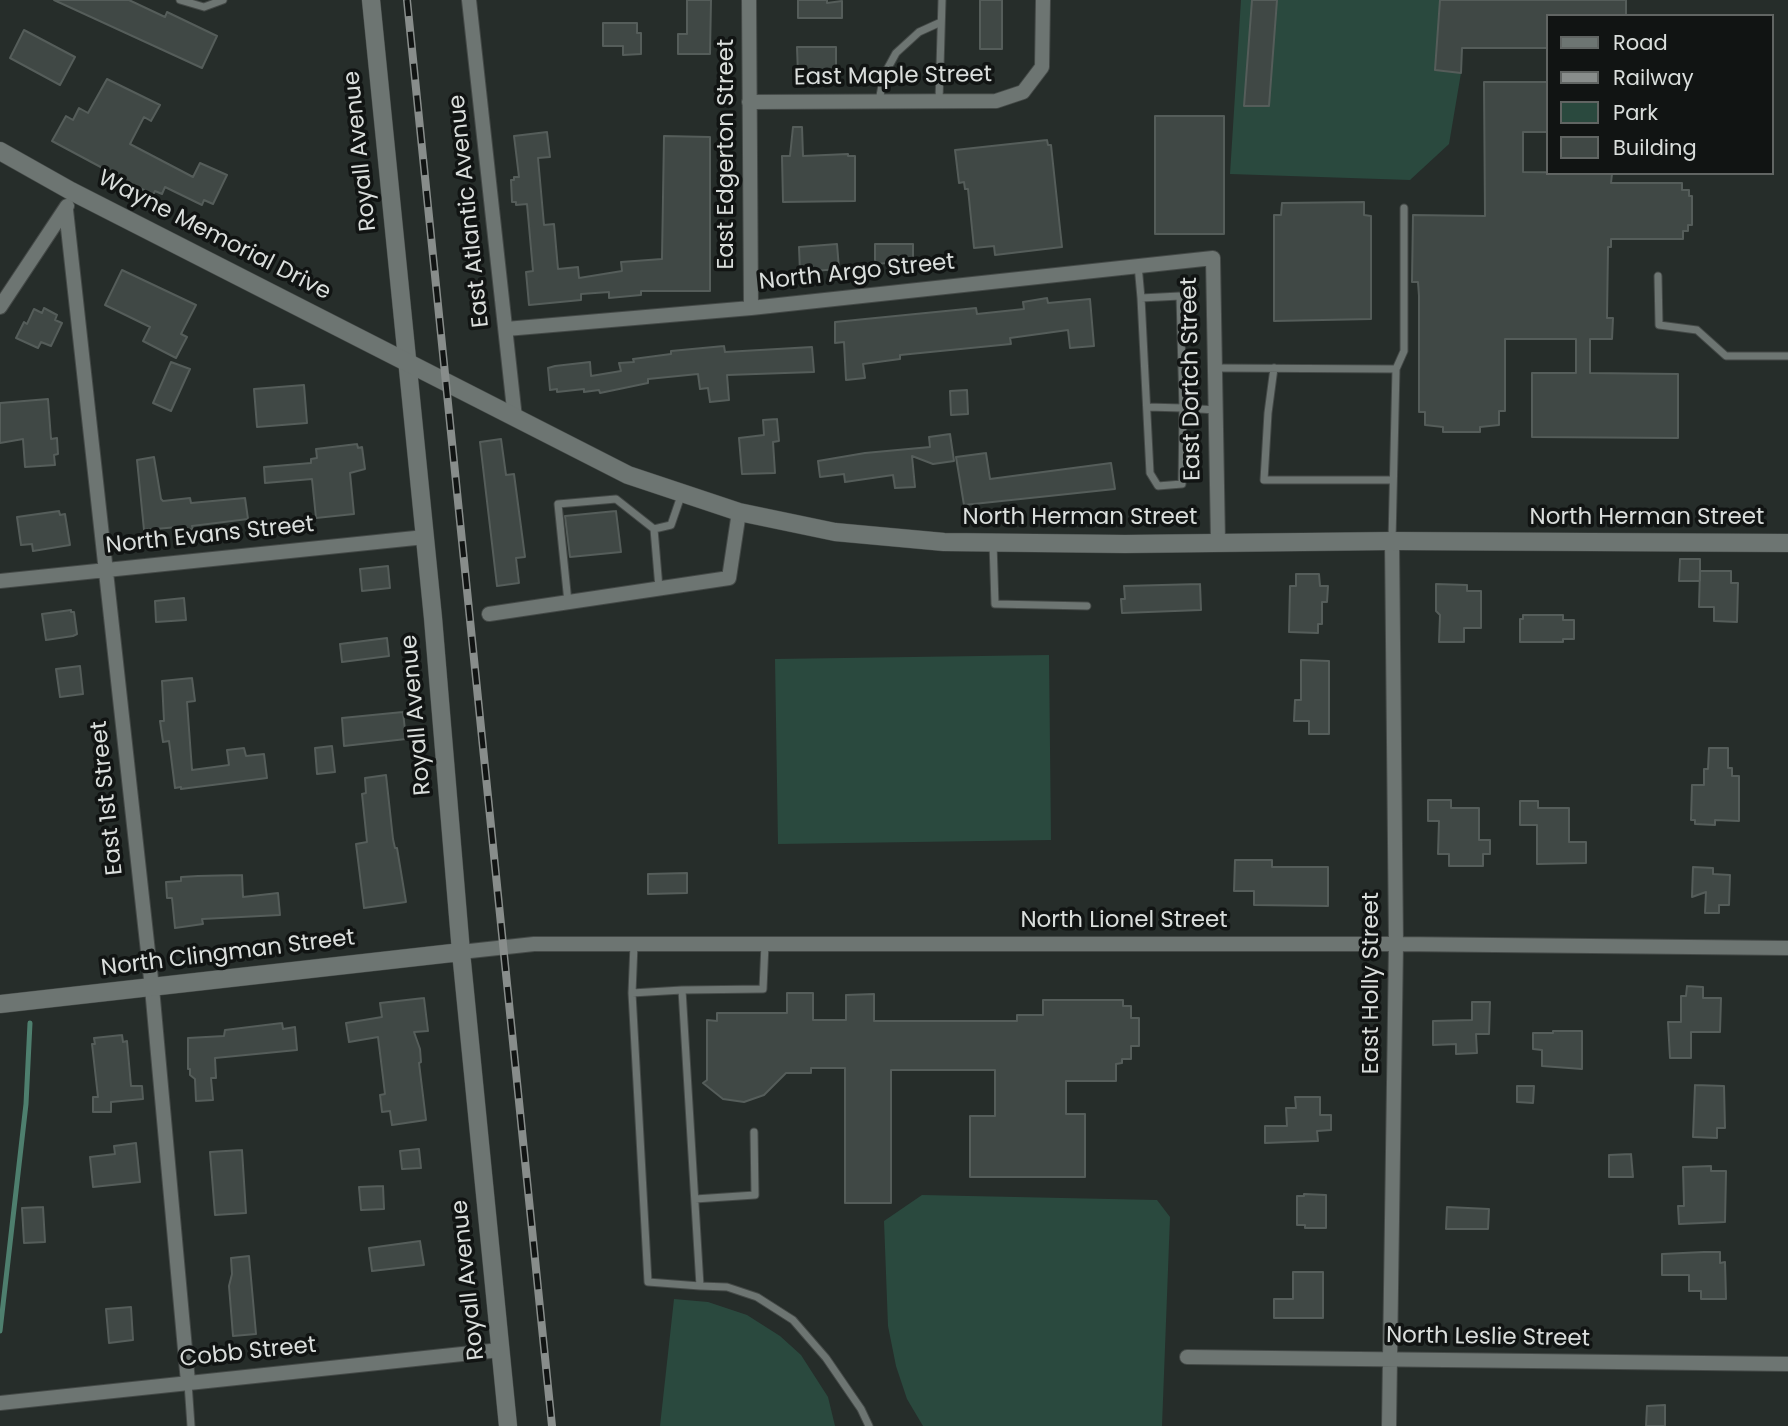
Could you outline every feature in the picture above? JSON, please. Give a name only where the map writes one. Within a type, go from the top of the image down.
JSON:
[{"type":"street","name":"Royall Avenue","points":[[371,0],[433,618],[461,952],[508,1426]]},
{"type":"street","name":"East Atlantic Avenue","points":[[469,0],[514,418]]},
{"type":"street","name":"East Edgerton Street","points":[[749,0],[751,307]]},
{"type":"street","name":"East Maple Street","points":[[749,102],[996,101],[1023,92],[1042,67],[1042,0]]},
{"type":"street","name":"Wayne Memorial Drive","points":[[0,151],[71,191],[407,362]]},
{"type":"street","points":[[0,306],[66,210],[71,191]]},
{"type":"street","name":"East 1st Street","points":[[66,210],[152,988],[188,1382]]},
{"type":"street","name":"North Argo Street","points":[[506,330],[1213,258]]},
{"type":"street","name":"East Dortch Street","points":[[1213,258],[1218,542]]},
{"type":"street","name":"North Herman Street","points":[[407,362],[628,475],[739,512],[835,532],[944,542],[993,543],[1788,543]]},
{"type":"street","points":[[489,614],[729,578],[739,512]]},
{"type":"street","name":"North Evans Street","points":[[0,581],[425,537]]},
{"type":"street","name":"East Holly Street","points":[[1389,1426],[1396,944],[1392,541]]},
{"type":"street","name":"North Lionel Street","points":[[461,952],[534,944],[1396,944],[1788,948]]},
{"type":"street","name":"North Clingman Street","points":[[0,1004],[461,952]]},
{"type":"street","name":"Cobb Street","points":[[0,1403],[500,1350]]},
{"type":"street","name":"North Leslie Street","points":[[1187,1357],[1788,1364]]},
{"type":"lane","points":[[180,0],[204,7],[223,0]]},
{"type":"lane","points":[[939,101],[942,0]]},
{"type":"lane","points":[[879,102],[884,75],[895,53],[919,32],[941,22]]},
{"type":"lane","points":[[1392,541],[1396,369],[1405,351],[1404,208]]},
{"type":"lane","points":[[1138,265],[1150,473],[1158,486],[1182,484],[1180,296],[1141,298]]},
{"type":"lane","points":[[1658,276],[1659,325],[1697,330],[1726,356],[1788,356]]},
{"type":"lane","points":[[1215,368],[1396,369]]},
{"type":"lane","points":[[1274,368],[1264,480],[1393,480]]},
{"type":"lane","points":[[1147,407],[1216,410]]},
{"type":"lane","points":[[654,529],[671,525],[681,492]]},
{"type":"lane","points":[[568,601],[558,503],[617,499],[654,529],[659,588]]},
{"type":"lane","points":[[993,543],[995,604],[1087,606]]},
{"type":"lane","points":[[634,944],[632,993],[648,1282],[727,1287],[757,1297],[793,1320],[826,1358],[861,1409],[869,1426]]},
{"type":"lane","points":[[632,993],[763,989],[765,944]]},
{"type":"lane","points":[[682,990],[700,1286]]},
{"type":"lane","points":[[695,1199],[755,1195],[754,1132]]},
{"type":"lane","points":[[188,1382],[191,1426]]},
{"type":"green space","points":[[1241,0],[1465,0],[1461,73],[1449,144],[1410,180],[1230,174]]},
{"type":"green space","points":[[1049,655],[1051,840],[778,844],[775,659]]},
{"type":"green space","points":[[922,1195],[1157,1200],[1170,1217],[1162,1426],[923,1426],[907,1399],[896,1366],[888,1326],[884,1221]]},
{"type":"green space","points":[[674,1299],[708,1302],[747,1315],[780,1336],[801,1355],[828,1397],[835,1426],[660,1426]]},
{"type":"building","points":[[54,0],[129,0],[165,17],[167,12],[217,36],[202,68]]},
{"type":"building","points":[[687,0],[711,0],[710,54],[678,54],[678,34],[687,34]]},
{"type":"building","points":[[798,0],[827,0],[827,3],[842,1],[842,18],[798,18]]},
{"type":"building","points":[[980,0],[1002,0],[1002,49],[980,49]]},
{"type":"building","points":[[1252,0],[1277,0],[1269,106],[1244,106]]},
{"type":"building","points":[[1440,0],[1626,0],[1626,14],[1546,14],[1546,48],[1462,48],[1461,73],[1435,70]]},
{"type":"building","points":[[603,23],[637,23],[637,33],[641,33],[641,54],[623,55],[623,46],[603,46]]},
{"type":"building","points":[[24,30],[75,57],[60,85],[10,58]]},
{"type":"building","points":[[797,47],[836,47],[836,74],[798,74]]},
{"type":"building","points":[[107,79],[160,105],[151,121],[144,117],[130,144],[193,177],[200,163],[227,175],[213,204],[204,200],[202,205],[165,187],[162,194],[155,191],[153,195],[52,141],[66,116],[73,120],[79,108],[88,113]]},
{"type":"building","points":[[1484,82],[1546,82],[1546,132],[1523,132],[1523,172],[1546,172],[1546,175],[1612,175],[1611,183],[1682,183],[1682,190],[1689,190],[1689,196],[1692,196],[1692,225],[1688,225],[1688,231],[1683,231],[1683,239],[1611,239],[1611,247],[1608,247],[1607,318],[1613,318],[1612,339],[1590,339],[1590,373],[1678,374],[1678,438],[1532,437],[1532,373],[1576,373],[1576,339],[1505,339],[1505,411],[1499,411],[1499,425],[1480,427],[1480,432],[1443,432],[1443,427],[1425,425],[1425,412],[1419,412],[1419,296],[1418,282],[1412,282],[1413,215],[1485,216]]},
{"type":"building","points":[[1155,116],[1224,116],[1224,234],[1155,234]]},
{"type":"building","points":[[793,127],[802,127],[803,156],[855,156],[855,201],[783,202],[782,156],[790,156]]},
{"type":"building","points":[[547,132],[550,157],[538,158],[544,225],[554,224],[558,269],[578,267],[579,278],[622,271],[621,262],[662,259],[664,136],[710,137],[710,291],[641,291],[641,295],[609,298],[609,292],[581,294],[581,300],[529,305],[526,272],[533,271],[527,204],[516,205],[516,202],[512,202],[511,180],[519,177],[514,136]]},
{"type":"building","points":[[1047,140],[1048,145],[1051,145],[1062,247],[995,255],[994,246],[974,248],[968,189],[965,189],[964,182],[959,183],[955,150]]},
{"type":"building","points":[[1364,202],[1364,215],[1371,216],[1371,319],[1274,321],[1274,215],[1281,215],[1282,203]]},
{"type":"building","points":[[837,244],[839,269],[800,272],[799,247]]},
{"type":"building","points":[[875,244],[913,244],[913,266],[875,264]]},
{"type":"building","points":[[122,270],[196,305],[181,334],[187,337],[176,358],[143,341],[150,327],[105,305]]},
{"type":"building","points":[[1047,298],[1048,303],[1090,299],[1094,346],[1070,348],[1068,330],[1010,338],[1011,344],[900,355],[900,359],[863,364],[865,378],[846,380],[844,342],[835,343],[835,322],[976,308],[977,314],[1024,309],[1023,302]]},
{"type":"building","points":[[44,308],[57,315],[55,320],[62,323],[51,346],[41,342],[38,348],[16,338],[34,309],[42,313]]},
{"type":"building","points":[[724,346],[725,352],[812,347],[814,372],[727,375],[729,400],[710,402],[708,388],[700,389],[698,374],[648,379],[648,383],[600,393],[599,390],[584,392],[584,389],[557,392],[557,389],[550,390],[548,368],[555,366],[590,362],[591,376],[621,371],[619,363],[634,362],[633,359],[671,354],[671,351]]},
{"type":"building","points":[[171,362],[190,369],[171,411],[153,403]]},
{"type":"building","points":[[304,385],[307,423],[257,427],[254,389]]},
{"type":"building","points":[[967,390],[968,414],[951,415],[950,391]]},
{"type":"building","points":[[48,399],[51,439],[57,438],[58,454],[54,455],[55,465],[25,467],[23,439],[0,443],[0,403]]},
{"type":"building","points":[[777,419],[779,441],[773,442],[775,473],[742,474],[739,438],[764,435],[763,420]]},
{"type":"building","points":[[950,434],[954,461],[933,464],[912,456],[915,487],[895,488],[893,475],[845,482],[844,474],[820,477],[818,461],[865,453],[930,447],[929,437]]},
{"type":"building","points":[[501,439],[506,475],[514,474],[525,557],[516,558],[519,583],[497,586],[480,442]]},
{"type":"building","points":[[357,444],[358,448],[362,447],[365,469],[350,473],[354,514],[316,518],[312,479],[265,483],[264,467],[311,463],[311,459],[317,458],[316,449]]},
{"type":"building","points":[[986,453],[990,479],[1111,463],[1115,489],[964,505],[956,457]]},
{"type":"building","points":[[154,457],[163,501],[190,498],[191,503],[245,498],[248,519],[192,526],[193,529],[178,530],[178,527],[144,530],[137,460]]},
{"type":"building","points":[[59,511],[60,515],[65,514],[70,545],[33,551],[32,544],[21,545],[17,517]]},
{"type":"building","points":[[616,511],[621,552],[570,557],[565,516]]},
{"type":"building","points":[[1680,559],[1700,559],[1700,581],[1679,581]]},
{"type":"building","points":[[388,566],[390,588],[362,591],[360,569]]},
{"type":"building","points":[[1700,571],[1731,571],[1731,583],[1738,583],[1737,622],[1714,621],[1714,607],[1699,607]]},
{"type":"building","points":[[1296,574],[1319,574],[1320,586],[1328,586],[1327,602],[1322,602],[1322,624],[1318,624],[1318,633],[1289,632],[1290,586],[1296,586]]},
{"type":"building","points":[[1200,584],[1201,610],[1122,613],[1124,586]]},
{"type":"building","points":[[1436,584],[1467,585],[1467,591],[1481,591],[1481,628],[1464,628],[1464,642],[1439,642],[1440,615],[1436,611]]},
{"type":"building","points":[[184,598],[186,620],[156,622],[155,601]]},
{"type":"building","points":[[71,610],[74,612],[77,634],[46,640],[42,614]]},
{"type":"building","points":[[1523,615],[1563,615],[1563,620],[1574,620],[1574,639],[1563,639],[1563,642],[1520,642],[1520,619],[1523,619]]},
{"type":"building","points":[[387,638],[389,656],[342,662],[340,644]]},
{"type":"building","points":[[1301,660],[1329,661],[1329,734],[1309,734],[1309,721],[1294,721],[1295,700],[1301,700]]},
{"type":"building","points":[[80,666],[83,694],[60,697],[56,669]]},
{"type":"building","points":[[192,678],[195,701],[187,702],[192,770],[229,765],[227,750],[244,748],[246,756],[264,754],[267,778],[175,788],[169,741],[163,742],[160,721],[164,721],[162,681]]},
{"type":"building","points":[[403,712],[406,739],[344,746],[342,718]]},
{"type":"building","points":[[332,746],[335,772],[317,774],[315,748]]},
{"type":"building","points":[[1709,748],[1728,748],[1728,768],[1732,768],[1732,776],[1739,776],[1739,821],[1715,820],[1715,825],[1695,824],[1695,820],[1691,820],[1692,785],[1704,785],[1704,769],[1708,769]]},
{"type":"building","points":[[386,775],[393,839],[406,902],[364,908],[356,844],[367,842],[362,794],[366,793],[365,778]]},
{"type":"building","points":[[1428,800],[1451,800],[1451,808],[1479,808],[1479,840],[1490,840],[1490,854],[1483,854],[1483,866],[1449,866],[1449,854],[1438,854],[1439,821],[1428,821]]},
{"type":"building","points":[[1520,801],[1538,801],[1538,808],[1569,808],[1569,842],[1586,842],[1586,863],[1537,864],[1537,825],[1520,825]]},
{"type":"building","points":[[1235,860],[1272,860],[1272,867],[1328,867],[1328,906],[1254,905],[1254,891],[1234,891]]},
{"type":"building","points":[[1693,867],[1713,868],[1713,874],[1730,875],[1729,905],[1719,905],[1719,913],[1705,913],[1706,892],[1692,897]]},
{"type":"building","points":[[687,873],[687,893],[648,894],[648,874]]},
{"type":"building","points":[[242,875],[243,897],[278,893],[280,915],[202,919],[203,924],[175,928],[172,898],[167,898],[166,882],[181,881],[181,877]]},
{"type":"building","points":[[1687,986],[1703,987],[1703,998],[1721,998],[1720,1032],[1691,1032],[1691,1058],[1670,1058],[1668,1022],[1681,1022],[1681,996],[1686,996]]},
{"type":"building","points":[[787,993],[813,993],[813,1020],[846,1020],[846,995],[874,994],[874,1021],[1017,1021],[1017,1015],[1043,1015],[1043,1000],[1123,1000],[1123,1006],[1131,1006],[1131,1018],[1139,1018],[1139,1046],[1131,1046],[1131,1059],[1122,1059],[1122,1063],[1116,1064],[1116,1081],[1066,1081],[1066,1114],[1085,1114],[1085,1177],[970,1177],[970,1116],[995,1116],[995,1070],[891,1070],[891,1203],[845,1203],[845,1068],[811,1068],[811,1073],[786,1073],[764,1095],[744,1102],[723,1099],[703,1083],[707,1080],[707,1020],[717,1021],[717,1013],[787,1013]]},
{"type":"building","points":[[424,998],[428,1031],[414,1032],[420,1049],[419,1063],[426,1120],[392,1125],[390,1111],[382,1112],[380,1095],[385,1094],[378,1037],[349,1042],[346,1023],[382,1017],[380,1003]]},
{"type":"building","points":[[1472,1002],[1490,1002],[1489,1034],[1476,1034],[1477,1053],[1456,1054],[1456,1044],[1433,1045],[1433,1021],[1472,1020]]},
{"type":"building","points":[[282,1023],[283,1029],[295,1027],[297,1050],[215,1058],[216,1078],[211,1078],[213,1100],[196,1101],[195,1079],[188,1069],[188,1038],[224,1036],[225,1030]]},
{"type":"building","points":[[1582,1031],[1582,1069],[1542,1066],[1542,1050],[1533,1049],[1533,1033]]},
{"type":"building","points":[[122,1035],[123,1042],[127,1041],[131,1086],[142,1086],[143,1099],[111,1102],[111,1112],[93,1112],[93,1097],[98,1097],[92,1044],[95,1044],[94,1038]]},
{"type":"building","points":[[1695,1085],[1724,1086],[1725,1128],[1717,1128],[1717,1138],[1693,1137]]},
{"type":"building","points":[[1517,1086],[1534,1086],[1533,1103],[1517,1102]]},
{"type":"building","points":[[1295,1097],[1320,1097],[1320,1115],[1331,1115],[1331,1130],[1317,1131],[1318,1141],[1265,1143],[1265,1126],[1287,1126],[1286,1108],[1296,1108]]},
{"type":"building","points":[[136,1143],[140,1182],[93,1187],[90,1157],[115,1154],[114,1146]]},
{"type":"building","points":[[419,1149],[421,1168],[402,1169],[400,1151]]},
{"type":"building","points":[[242,1150],[246,1213],[215,1215],[210,1152]]},
{"type":"building","points":[[1631,1154],[1633,1177],[1609,1177],[1609,1155]]},
{"type":"building","points":[[1711,1166],[1711,1171],[1726,1171],[1725,1222],[1679,1224],[1678,1206],[1684,1206],[1683,1167]]},
{"type":"building","points":[[383,1186],[384,1209],[361,1210],[359,1187]]},
{"type":"building","points":[[1326,1195],[1326,1228],[1305,1228],[1305,1225],[1297,1225],[1297,1196]]},
{"type":"building","points":[[43,1207],[45,1242],[24,1243],[22,1208]]},
{"type":"building","points":[[1447,1207],[1489,1209],[1488,1229],[1446,1229]]},
{"type":"building","points":[[420,1241],[424,1265],[372,1271],[369,1248]]},
{"type":"building","points":[[1720,1252],[1720,1263],[1725,1262],[1726,1299],[1701,1299],[1701,1291],[1689,1291],[1689,1275],[1662,1275],[1662,1254]]},
{"type":"building","points":[[249,1256],[256,1334],[233,1336],[229,1286],[232,1274],[231,1258]]},
{"type":"building","points":[[1293,1272],[1323,1272],[1323,1318],[1274,1318],[1274,1299],[1293,1299]]},
{"type":"building","points":[[131,1307],[133,1340],[109,1343],[106,1309]]},
{"type":"building","points":[[1665,1405],[1665,1426],[1646,1426],[1647,1406]]},
{"type":"waterway","points":[[0,1331],[26,1104],[30,1023]]},
{"type":"railway","points":[[407,0],[552,1426]]}]
